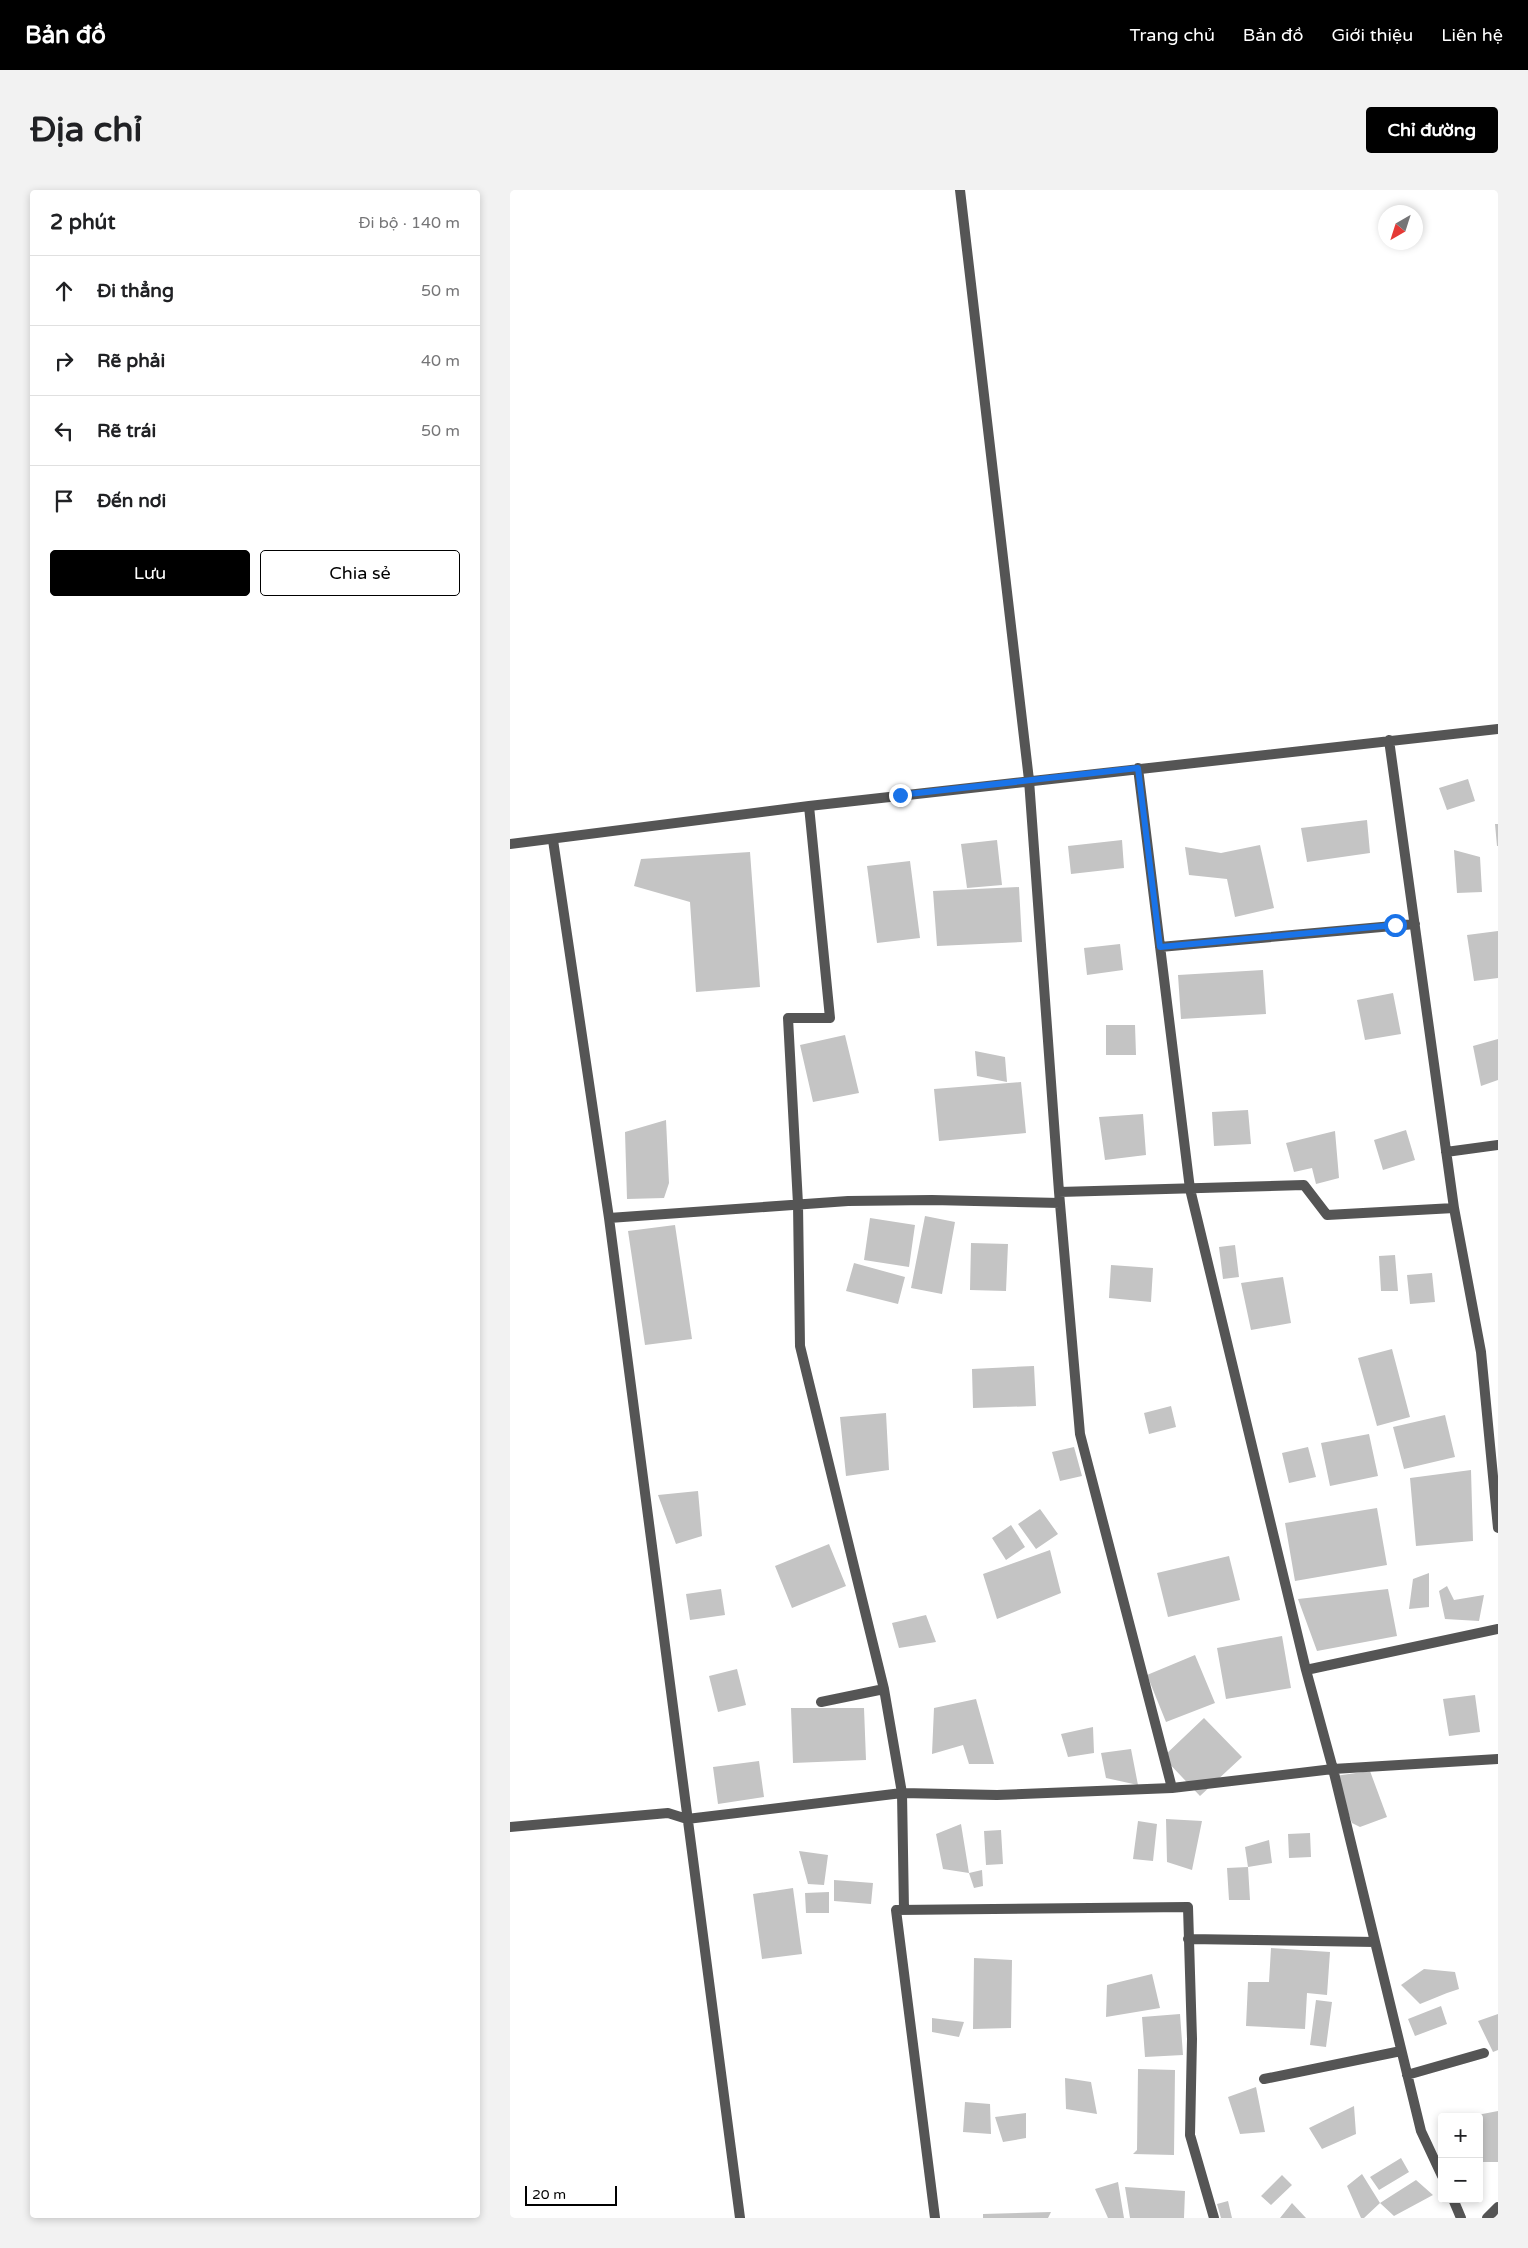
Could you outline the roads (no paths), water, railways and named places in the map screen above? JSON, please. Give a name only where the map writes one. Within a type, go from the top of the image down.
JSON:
[{"type":"street","points":[[960,190],[1029,780],[1059,1198],[1080,1434],[1172,1788]]},
{"type":"street","points":[[510,844],[1029,780],[1498,729]]},
{"type":"street","points":[[1389,740],[1454,1208],[1481,1352],[1498,1528]]},
{"type":"street","points":[[1138,768],[1190,1189],[1306,1670],[1334,1769],[1421,2131],[1438,2167]]},
{"type":"street","points":[[809,806],[830,1018],[788,1018],[798,1204],[800,1346],[884,1689],[902,1793],[904,1910]]},
{"type":"street","points":[[553,840],[609,1218],[740,2218]]},
{"type":"street","points":[[1160,947],[1415,924]]},
{"type":"street","points":[[1446,1152],[1498,1146]]},
{"type":"street","points":[[609,1218],[798,1204],[1059,1198],[1190,1189],[1304,1185],[1327,1215],[1454,1208]]},
{"type":"street","points":[[1306,1670],[1498,1629]]},
{"type":"street","points":[[821,1702],[884,1689]]},
{"type":"street","points":[[510,1827],[668,1813],[687,1819],[902,1793],[997,1795],[1172,1788],[1334,1769],[1498,1759]]},
{"type":"street","points":[[935,2218],[896,1910],[1188,1907],[1192,2038],[1190,2135],[1214,2218]]},
{"type":"street","points":[[1188,1939],[1375,1942]]},
{"type":"street","points":[[1264,2079],[1402,2051]]},
{"type":"street","points":[[1407,2075],[1484,2053]]},
{"type":"street","points":[[1454,2203],[1461,2218]]},
{"type":"street","points":[[1486,2218],[1498,2207]]}]
